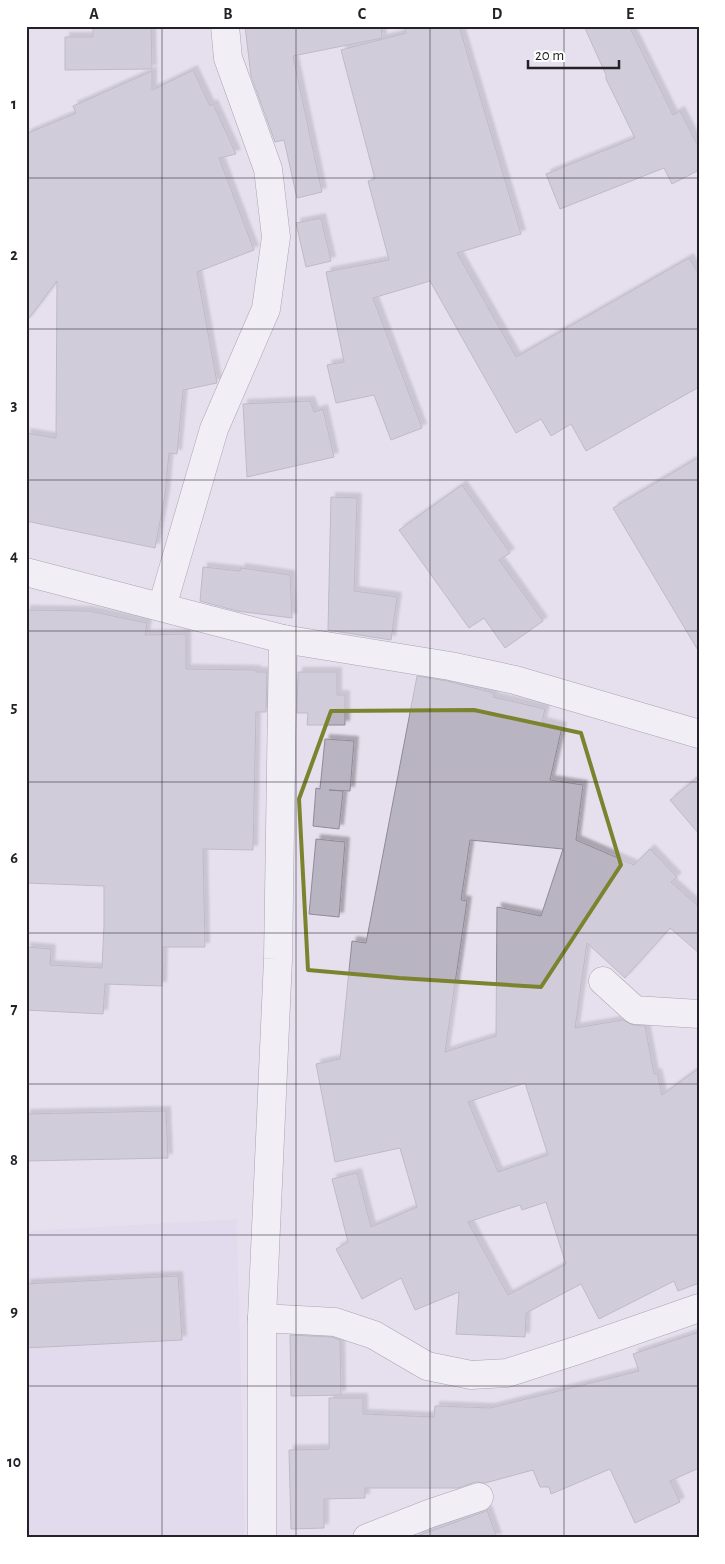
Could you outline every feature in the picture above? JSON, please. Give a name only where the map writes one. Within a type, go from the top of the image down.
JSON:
[{"type":"street","points":[[162,607],[214,429],[266,309],[276,237],[268,169],[228,58],[225,26]]},
{"type":"street","points":[[26,572],[283,639],[450,666],[515,680],[699,734]]},
{"type":"street","points":[[262,1538],[262,1318],[278,959],[283,639]]},
{"type":"street","points":[[603,981],[635,1010],[699,1014]]},
{"type":"street","points":[[262,1318],[335,1322],[374,1335],[427,1366],[471,1375],[507,1373],[699,1308]]},
{"type":"street","points":[[367,1538],[479,1497]]},
{"type":"highlighted area","points":[[474,710],[581,733],[621,865],[541,987],[308,970],[299,799],[331,711]]},
{"type":"shaded area","points":[[237,1219],[245,1538],[26,1538],[26,1231]]},
{"type":"building","points":[[93,26],[151,26],[152,69],[65,70],[65,37],[93,37]]},
{"type":"building","points":[[245,26],[381,26],[382,38],[293,56],[322,192],[297,198],[284,140],[275,142],[251,76]]},
{"type":"building","points":[[404,26],[459,26],[521,234],[457,253],[516,357],[689,258],[699,275],[699,387],[586,451],[571,424],[551,436],[541,419],[516,433],[430,281],[373,298],[422,428],[391,440],[374,395],[336,403],[327,365],[344,362],[326,272],[389,260],[368,181],[375,179],[341,50],[406,33]]},
{"type":"building","points":[[584,26],[629,26],[673,115],[680,111],[699,148],[699,170],[672,184],[664,168],[560,209],[546,174],[635,138],[606,79],[606,75]]},
{"type":"building","points":[[193,70],[210,106],[213,104],[236,154],[219,158],[254,250],[197,272],[217,383],[183,390],[177,454],[169,453],[165,495],[155,548],[26,521],[26,433],[56,438],[57,281],[26,322],[26,134],[76,113],[73,106],[152,71],[152,90]]},
{"type":"building","points":[[321,218],[331,261],[306,267],[296,223]]},
{"type":"building","points":[[310,401],[314,412],[323,409],[334,457],[247,477],[243,404]]},
{"type":"building","points":[[699,457],[699,652],[613,508]]},
{"type":"building","points":[[462,485],[510,553],[499,560],[543,621],[505,648],[484,618],[469,628],[399,530]]},
{"type":"building","points":[[331,497],[357,498],[354,591],[397,597],[391,640],[328,630]]},
{"type":"building","points":[[203,567],[240,571],[241,568],[290,575],[292,618],[237,611],[200,601]]},
{"type":"building","points":[[26,610],[89,611],[147,623],[145,635],[186,634],[186,669],[256,670],[256,672],[267,672],[266,712],[256,712],[253,850],[203,849],[205,947],[163,947],[162,986],[105,984],[103,1014],[26,1010],[26,947],[51,949],[50,965],[102,968],[104,886],[26,883]]},
{"type":"building","points":[[298,672],[337,672],[337,695],[345,695],[345,725],[307,725],[308,713],[297,713]]},
{"type":"building","points":[[417,676],[447,681],[494,693],[493,697],[545,709],[542,722],[562,727],[550,780],[583,785],[576,840],[634,865],[650,849],[677,877],[671,882],[699,907],[699,953],[670,928],[625,978],[587,943],[575,1028],[623,1020],[633,1025],[645,1026],[654,1074],[657,1073],[662,1095],[699,1068],[699,1283],[678,1291],[674,1281],[599,1319],[581,1284],[526,1313],[525,1337],[456,1334],[459,1292],[415,1310],[401,1278],[362,1299],[336,1249],[348,1242],[332,1179],[357,1173],[371,1227],[417,1207],[400,1148],[335,1162],[316,1064],[340,1059],[352,941],[366,943]],"holes":[[[470,840],[563,849],[541,916],[497,907],[496,1036],[445,1052],[467,901],[461,900]],[[525,1083],[548,1155],[498,1172],[468,1102]],[[546,1202],[566,1264],[508,1295],[468,1222],[520,1205],[522,1210]]]},
{"type":"building","points":[[325,739],[354,741],[350,791],[329,790],[343,791],[339,829],[313,826],[316,788],[320,789]]},
{"type":"building","points":[[699,776],[699,834],[670,800]]},
{"type":"building","points":[[316,839],[345,842],[339,917],[309,914]]},
{"type":"building","points":[[166,1111],[168,1158],[26,1161],[26,1114]]},
{"type":"building","points":[[178,1276],[182,1340],[26,1348],[26,1284]]},
{"type":"building","points":[[699,1332],[699,1468],[670,1481],[680,1502],[635,1523],[610,1469],[551,1494],[549,1487],[540,1487],[533,1470],[485,1483],[475,1482],[458,1488],[365,1488],[365,1498],[324,1499],[324,1528],[291,1529],[289,1450],[329,1449],[329,1398],[363,1398],[363,1414],[434,1417],[435,1406],[490,1408],[639,1371],[633,1354]]},
{"type":"building","points":[[290,1335],[332,1337],[340,1340],[341,1395],[291,1396]]},
{"type":"building","points":[[487,1510],[497,1538],[411,1538],[484,1512]]}]
